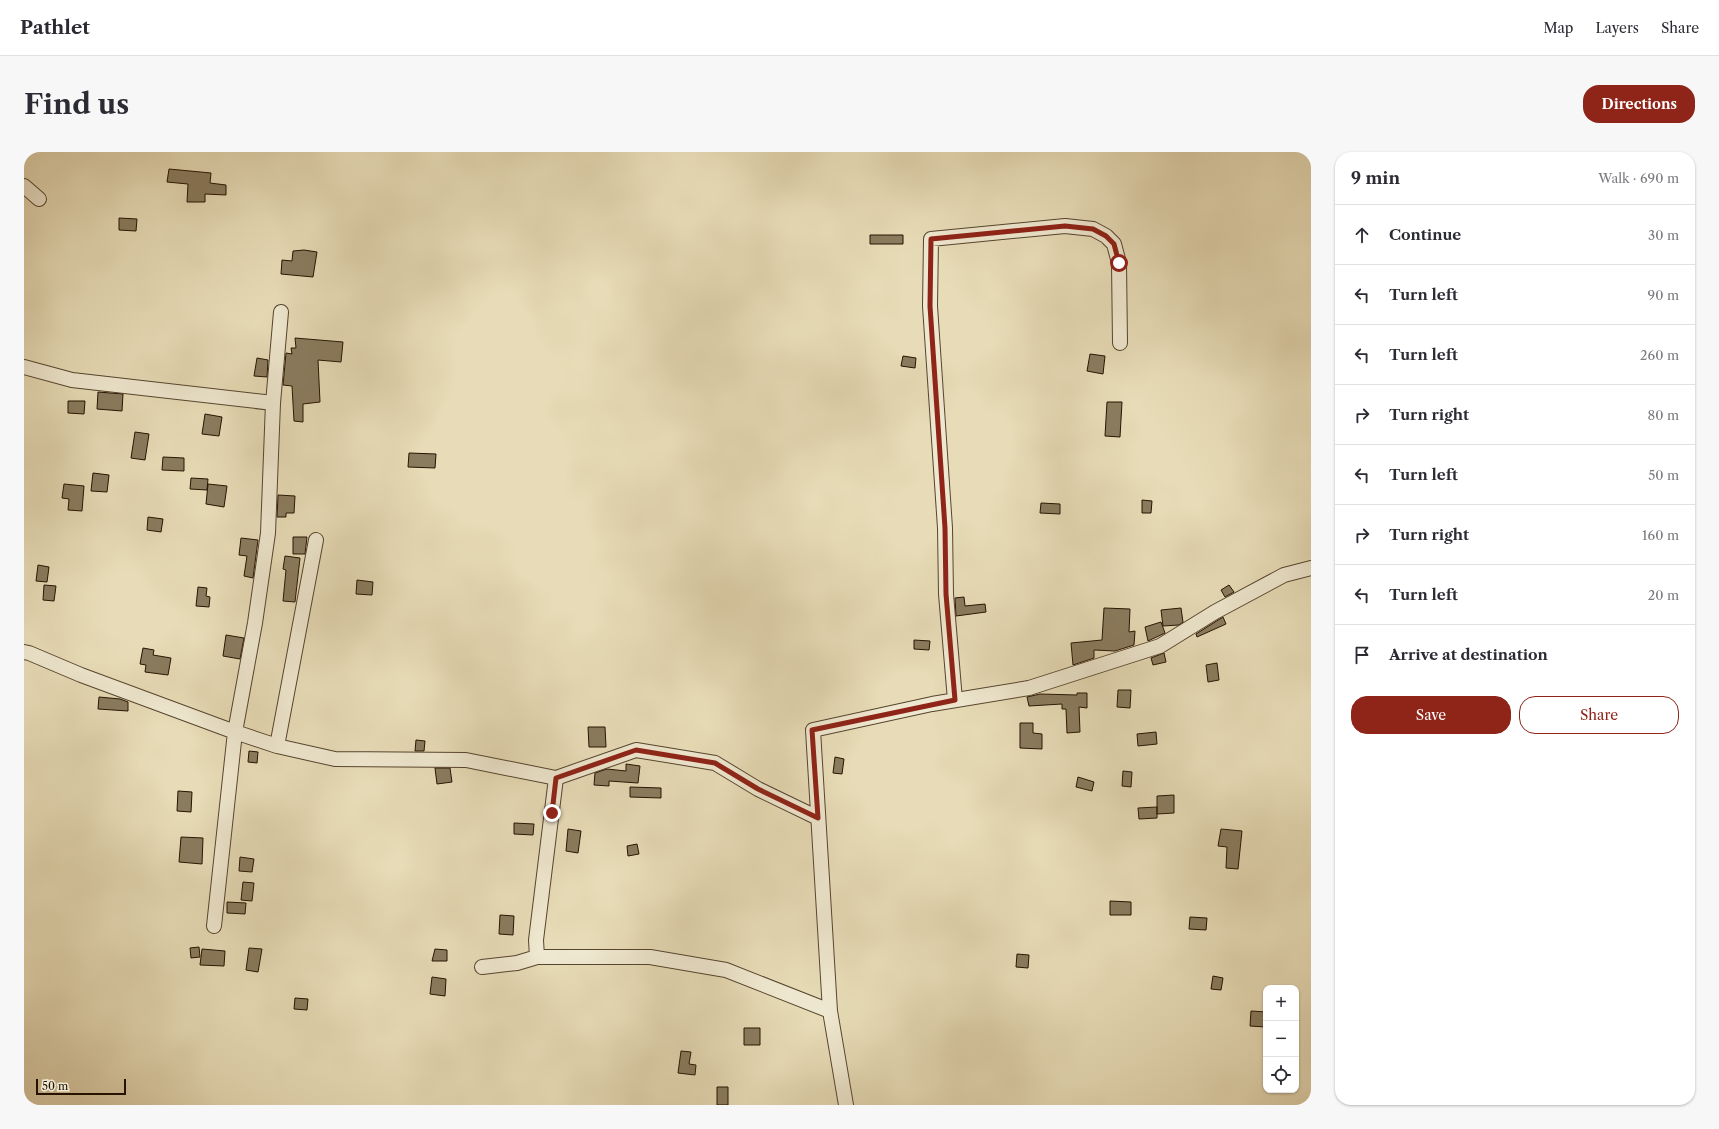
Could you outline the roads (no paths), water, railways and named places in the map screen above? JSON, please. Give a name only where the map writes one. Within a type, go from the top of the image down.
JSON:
[{"type":"street","points":[[24,186],[39,199]]},
{"type":"street","points":[[955,700],[946,594],[945,528],[930,306],[931,239],[1065,226],[1093,229],[1106,236],[1114,244],[1119,263],[1120,343]]},
{"type":"street","points":[[214,926],[235,732],[255,623],[268,533],[273,403],[282,312]]},
{"type":"street","points":[[24,367],[72,380],[273,403]]},
{"type":"street","points":[[277,746],[316,540]]},
{"type":"street","points":[[846,1105],[830,1011],[812,730],[955,700],[1029,688],[1160,646],[1215,612],[1284,575],[1311,568]]},
{"type":"street","points":[[24,652],[81,675],[235,732],[277,746],[335,759],[466,760],[556,778],[636,750],[715,763],[758,789],[818,818]]},
{"type":"street","points":[[537,957],[536,940],[556,778]]},
{"type":"street","points":[[482,967],[517,963],[537,957],[650,957],[726,970],[830,1011]]}]
